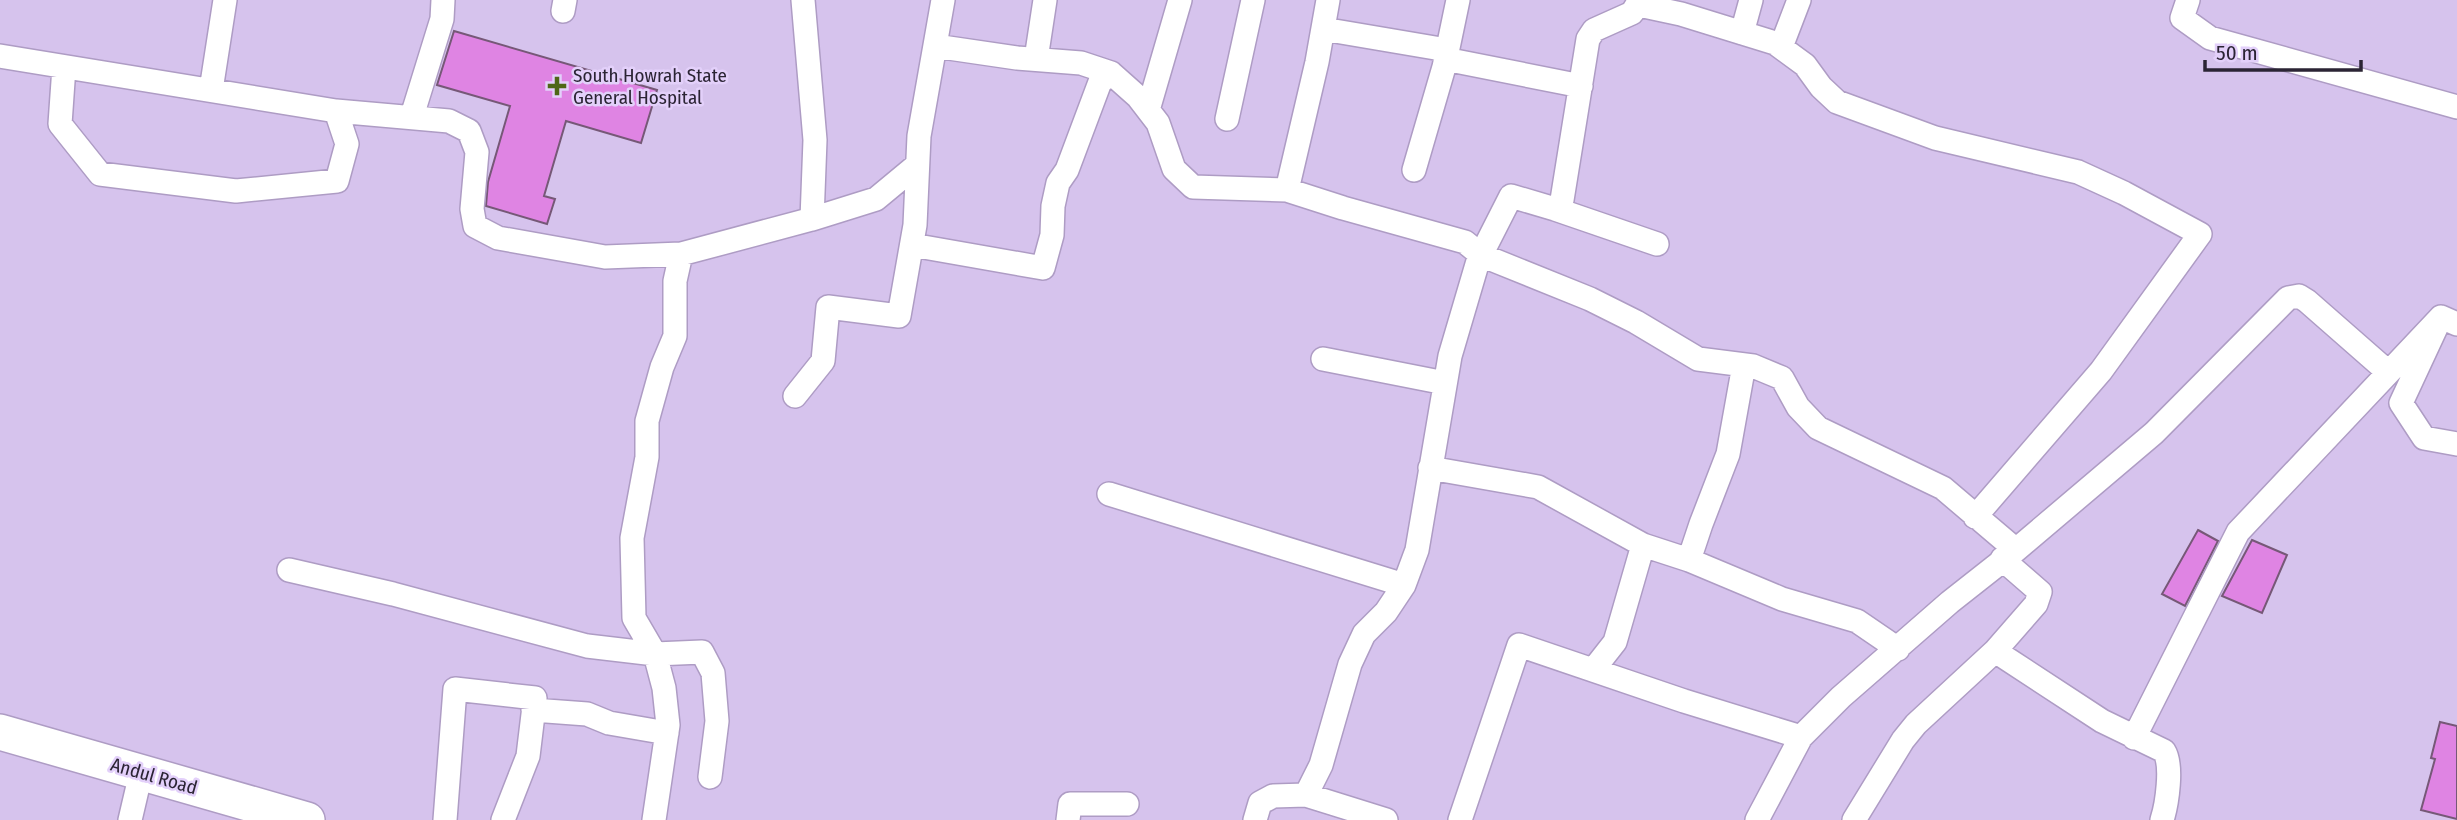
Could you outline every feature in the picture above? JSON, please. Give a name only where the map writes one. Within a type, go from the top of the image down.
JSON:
[{"type":"main road","name":"Andul Road","points":[[0,732],[307,820]]},
{"type":"street","points":[[211,90],[225,0]]},
{"type":"street","points":[[412,116],[442,19],[443,0]]},
{"type":"street","points":[[803,0],[815,140],[812,219]]},
{"type":"street","points":[[795,396],[823,360],[828,307],[899,316],[915,225],[919,136],[943,0]]},
{"type":"street","points":[[1035,60],[1045,0]]},
{"type":"street","points":[[1148,110],[1180,0]]},
{"type":"street","points":[[1227,119],[1253,0]]},
{"type":"street","points":[[1287,190],[1328,0]]},
{"type":"street","points":[[1414,170],[1458,0]]},
{"type":"street","points":[[1742,33],[1751,0]]},
{"type":"street","points":[[1781,47],[1799,0]]},
{"type":"street","points":[[2188,0],[2182,18],[2210,38],[2455,101]]},
{"type":"street","points":[[1555,209],[1562,200],[1588,40],[1594,30],[1632,13],[1640,2],[1775,43],[1805,65],[1821,87],[1837,102],[1935,138],[2078,172],[2200,234],[2101,371],[1975,517]]},
{"type":"street","points":[[1323,29],[1446,54],[1581,86]]},
{"type":"street","points":[[935,46],[1035,60],[1081,63],[1111,73],[1158,123],[1174,169],[1193,187],[1287,190],[1465,242],[1481,255],[1590,299],[1636,322],[1698,359],[1744,365],[1782,378],[1798,407],[1818,428],[1943,488],[1975,517],[2040,592],[2036,604],[1995,651],[1916,724],[1903,740],[1854,820]]},
{"type":"street","points":[[0,56],[336,111],[449,121],[469,131],[477,152],[472,209],[475,226],[498,238],[605,257],[681,254],[812,219],[876,198],[918,165]]},
{"type":"street","points":[[64,67],[60,124],[100,174],[236,191],[337,181],[347,144],[336,111]]},
{"type":"street","points":[[912,245],[1043,268],[1052,235],[1053,206],[1058,183],[1067,170],[1100,82],[1111,73]]},
{"type":"street","points":[[1306,795],[1321,765],[1350,664],[1364,634],[1386,612],[1404,585],[1417,550],[1450,356],[1481,255],[1511,196],[1657,244]]},
{"type":"street","points":[[654,820],[668,725],[664,688],[655,654],[635,618],[632,538],[647,457],[647,421],[662,367],[675,336],[675,281],[681,254]]},
{"type":"street","points":[[1757,820],[1801,737],[1841,697],[2154,433],[2288,298],[2299,296],[2307,301],[2388,372]]},
{"type":"street","points":[[2134,738],[2238,532],[2388,372],[2449,320]]},
{"type":"street","points":[[2449,320],[2401,403],[2424,438],[2457,444]]},
{"type":"street","points":[[1323,359],[1445,383]]},
{"type":"street","points":[[1689,559],[1728,454],[1744,365]]},
{"type":"street","points":[[1430,468],[1538,487],[1643,545],[1689,559],[1783,599],[1857,621],[1898,649]]},
{"type":"street","points":[[1109,494],[1404,585]]},
{"type":"street","points":[[1593,670],[1615,642],[1643,545]]},
{"type":"street","points":[[289,570],[393,594],[587,646],[655,654],[702,652],[713,673],[717,721],[710,777]]},
{"type":"street","points":[[1460,820],[1519,645],[1801,737]]},
{"type":"street","points":[[1995,651],[2102,721],[2164,751],[2168,757],[2168,792],[2162,820]]},
{"type":"street","points":[[445,820],[455,689],[535,698],[528,756],[503,820]]},
{"type":"street","points":[[533,710],[587,714],[609,723],[667,733]]},
{"type":"street","points":[[130,820],[141,773]]},
{"type":"street","points":[[1255,820],[1261,803],[1273,796],[1306,795],[1386,820]]},
{"type":"street","points":[[1068,820],[1070,804],[1126,804]]},
{"type":"building","points":[[454,31],[657,90],[641,143],[566,121],[544,196],[555,199],[547,224],[486,206],[488,182],[510,106],[437,85]]},
{"type":"building","points":[[2198,530],[2218,541],[2185,606],[2162,594]]},
{"type":"building","points":[[2252,540],[2287,555],[2262,613],[2222,596]]},
{"type":"building","points":[[2440,722],[2457,726],[2457,819],[2421,810],[2435,759],[2431,758]]},
{"type":"place","name":"South Howrah State General Hospital","points":[[557,86]]}]
